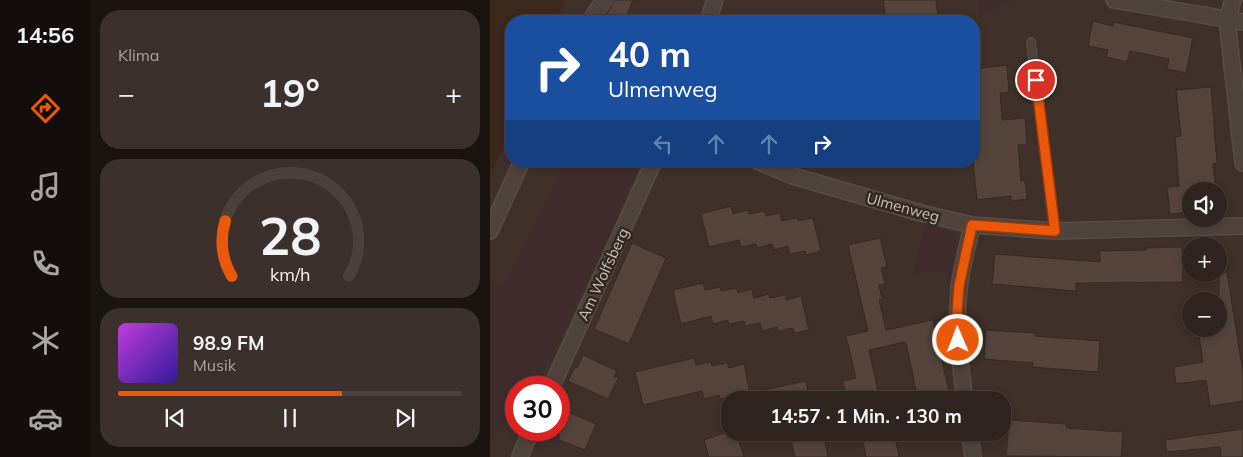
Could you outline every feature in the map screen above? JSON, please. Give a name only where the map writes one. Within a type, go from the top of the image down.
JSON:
[{"type":"street","points":[[594,15],[604,0]]},
{"type":"street","points":[[710,15],[714,0]]},
{"type":"street","points":[[1114,0],[1243,22]]},
{"type":"street","points":[[1232,0],[1227,20],[1243,163]]},
{"type":"street","points":[[490,231],[519,167]]},
{"type":"street","name":"Am Wolfsberg","points":[[557,376],[651,167]]},
{"type":"street","name":"Ulmenweg","points":[[771,167],[793,176],[921,213],[972,225],[1055,231],[1243,226]]},
{"type":"street","points":[[964,391],[957,313],[959,286],[972,225]]},
{"type":"street","points":[[520,457],[527,441]]},
{"type":"street","points":[[971,441],[973,457]]},
{"type":"lane","points":[[1031,42],[1055,231]]},
{"type":"shaded area","points":[[490,0],[565,0],[559,15],[505,15],[505,141],[490,177]]},
{"type":"shaded area","points":[[979,0],[1014,0],[980,17]]},
{"type":"shaded area","points":[[563,167],[638,167],[612,229],[541,376],[505,376],[505,420],[490,444],[490,281],[503,287]]},
{"type":"shaded area","points":[[925,223],[944,227],[955,237],[959,247],[954,282],[948,283],[946,269],[912,275]]},
{"type":"building","points":[[613,0],[633,0],[627,15],[606,15]]},
{"type":"building","points":[[883,0],[936,0],[938,15],[885,15]]},
{"type":"building","points":[[1093,21],[1113,26],[1113,22],[1193,38],[1186,73],[1167,69],[1169,59],[1130,51],[1127,62],[1106,57],[1108,50],[1088,46]]},
{"type":"building","points":[[1007,65],[1009,92],[1000,93],[1002,120],[1025,118],[1027,145],[1018,145],[1021,181],[1025,180],[1027,199],[1011,201],[1011,196],[977,200],[974,167],[980,167],[980,68]]},
{"type":"building","points":[[1211,87],[1217,163],[1213,164],[1215,182],[1182,182],[1182,213],[1170,214],[1167,187],[1179,186],[1175,137],[1181,136],[1176,90]]},
{"type":"building","points":[[731,206],[733,214],[748,210],[749,214],[764,211],[766,216],[780,213],[782,221],[797,218],[798,221],[813,218],[821,251],[806,255],[805,251],[790,254],[788,246],[774,250],[772,244],[757,248],[756,244],[741,247],[739,240],[709,247],[701,214]]},
{"type":"building","points":[[880,238],[887,266],[881,268],[885,284],[879,285],[882,299],[879,300],[886,330],[933,320],[949,391],[916,391],[906,343],[904,342],[869,350],[878,391],[845,391],[843,381],[856,378],[846,336],[868,331],[848,245]]},
{"type":"building","points":[[632,243],[666,258],[629,344],[594,329]]},
{"type":"building","points":[[1182,247],[1183,282],[1076,283],[1076,291],[992,284],[995,254],[1100,262],[1100,251],[1146,250],[1146,248]]},
{"type":"building","points":[[1227,272],[1243,373],[1243,401],[1210,406],[1206,380],[1176,384],[1174,367],[1203,362],[1199,337],[1227,337],[1227,292],[1219,292],[1219,282],[1227,282]]},
{"type":"building","points":[[703,283],[705,290],[720,287],[721,291],[736,288],[738,293],[752,289],[754,298],[769,294],[770,298],[785,295],[786,300],[801,296],[809,330],[794,333],[793,328],[778,331],[777,327],[762,331],[760,323],[745,326],[744,321],[729,324],[728,320],[713,324],[711,316],[681,324],[673,290]]},
{"type":"building","points":[[986,330],[1035,333],[1035,336],[1100,341],[1098,372],[1032,367],[1033,363],[984,359]]},
{"type":"building","points":[[583,355],[617,371],[614,377],[619,376],[608,399],[570,382],[570,377],[575,367],[577,368]]},
{"type":"building","points":[[694,358],[696,365],[711,362],[712,366],[727,363],[729,368],[744,364],[750,391],[721,391],[721,399],[719,395],[704,399],[702,391],[643,405],[635,372]]},
{"type":"building","points":[[806,381],[808,391],[759,391]]},
{"type":"building","points":[[570,413],[596,424],[585,450],[562,441],[570,441]]},
{"type":"building","points":[[1011,420],[1066,424],[1066,428],[1123,432],[1121,457],[1006,456],[1007,441],[1011,441]]},
{"type":"building","points":[[1243,429],[1243,457],[1221,457],[1220,447],[1167,452],[1165,440]]},
{"type":"building","points":[[721,434],[721,441],[739,441],[744,457],[709,457],[704,440]]},
{"type":"building","points":[[791,441],[825,441],[828,457],[795,457]]},
{"type":"building","points":[[863,441],[896,441],[899,457],[866,457]]},
{"type":"route","points":[[958,340],[959,286],[972,225],[1055,231],[1036,80]]}]
